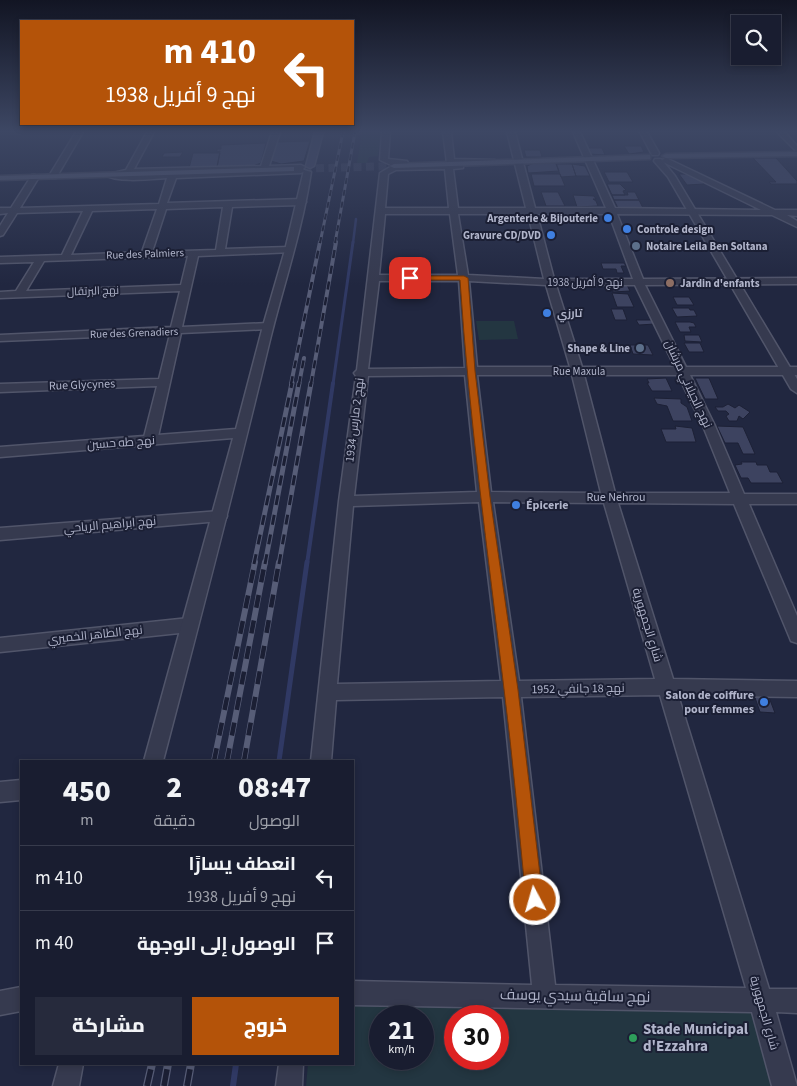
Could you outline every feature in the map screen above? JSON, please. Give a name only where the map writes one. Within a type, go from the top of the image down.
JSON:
[{"type":"street","points":[[0,233],[31,183]]},
{"type":"street","points":[[147,253],[170,183]]},
{"type":"street","points":[[153,760],[220,516],[268,326],[290,250],[302,202],[304,183]]},
{"type":"street","name":"نهج 2 مارس 1934","points":[[321,760],[346,501],[360,373],[374,278],[383,183]]},
{"type":"street","points":[[452,183],[457,240],[464,278],[471,371],[485,497],[511,690],[545,995]]},
{"type":"street","name":"شارع الجمهورية","points":[[525,183],[550,282],[577,371],[609,497],[761,1000],[785,1086]]},
{"type":"street","name":"نهج الجيلاني مرشان","points":[[599,183],[639,282],[708,426],[797,636]]},
{"type":"street","points":[[675,183],[734,282],[792,372],[797,389]]},
{"type":"street","points":[[711,183],[797,224]]},
{"type":"street","points":[[0,211],[302,202]]},
{"type":"street","points":[[220,252],[228,204]]},
{"type":"street","points":[[64,258],[88,209]]},
{"type":"street","points":[[379,211],[797,213]]},
{"type":"street","name":"Rue des Palmiers","points":[[0,260],[147,253],[290,250]]},
{"type":"street","points":[[150,441],[194,253]]},
{"type":"street","points":[[19,294],[41,259]]},
{"type":"street","name":"نهج 9 أفريل 1938","points":[[374,278],[464,278],[550,282],[797,281]]},
{"type":"street","name":"نهج البرتقال","points":[[0,295],[187,288]]},
{"type":"street","name":"Rue des Grenadiers","points":[[0,338],[268,326]]},
{"type":"street","name":"Rue Maxula","points":[[360,373],[471,371],[792,372]]},
{"type":"street","name":"Rue Glycynes","points":[[0,388],[164,382]]},
{"type":"street","name":"نهج طه حسين","points":[[0,452],[241,433]]},
{"type":"street","name":"Rue Nehrou","points":[[346,501],[485,497],[797,499]]},
{"type":"street","name":"نهج ابراهيم الرياحي","points":[[0,534],[220,516]]},
{"type":"street","name":"نهج الطاهر الخميري","points":[[0,645],[189,625]]},
{"type":"street","name":"نهج 18 جانفي 1952","points":[[328,692],[666,687],[797,689]]},
{"type":"street","points":[[0,792],[20,790]]},
{"type":"street","name":"نهج ساقية سيدي يوسف","points":[[354,993],[797,1000]]},
{"type":"street","points":[[0,1002],[20,999]]},
{"type":"street","points":[[66,1086],[72,1065]]},
{"type":"street","points":[[289,1086],[291,1065]]},
{"type":"shaded area","points":[[476,321],[514,321],[518,339],[479,340]]},
{"type":"shaded area","name":"Stade Municipal d'Ezzahra","points":[[756,993],[781,1086],[306,1086],[308,1065],[354,1065],[354,1003]]},
{"type":"building","points":[[533,183],[564,183],[565,186],[534,186]]},
{"type":"building","points":[[685,183],[704,184],[687,185]]},
{"type":"building","points":[[770,183],[797,183],[797,184]]},
{"type":"building","points":[[607,184],[620,184],[626,190],[623,191],[625,195],[612,195]]},
{"type":"building","points":[[541,192],[558,192],[565,206],[546,206]]},
{"type":"building","points":[[627,192],[635,192],[639,200],[614,200],[612,195],[628,195]]},
{"type":"building","points":[[573,195],[594,196],[596,199],[593,199],[598,206],[577,207]]},
{"type":"building","points":[[614,200],[639,200],[643,208],[618,208]]},
{"type":"building","points":[[601,263],[624,263],[626,266],[621,266],[624,273],[617,273],[616,269],[603,269]]},
{"type":"building","points":[[611,283],[627,285],[630,291],[613,292]]},
{"type":"building","points":[[612,293],[628,294],[634,307],[617,307]]},
{"type":"building","points":[[673,297],[689,297],[694,305],[677,305]]},
{"type":"building","points":[[672,308],[689,308],[694,310],[697,316],[677,317]]},
{"type":"building","points":[[611,309],[623,309],[627,320],[615,320]]},
{"type":"building","points":[[636,320],[653,320],[655,324],[639,325]]},
{"type":"building","points":[[675,322],[690,322],[694,323],[696,327],[689,327],[691,332],[680,332]]},
{"type":"building","points":[[684,335],[699,335],[702,342],[685,341]]},
{"type":"building","points":[[684,343],[700,343],[704,352],[689,352]]},
{"type":"building","name":"Shape & Line","points":[[630,345],[648,345],[653,355],[633,354]]},
{"type":"building","points":[[666,378],[672,391],[652,391],[647,383],[649,383],[647,379]]},
{"type":"building","points":[[695,378],[709,378],[718,399],[705,399]]},
{"type":"building","points":[[654,398],[681,399],[681,403],[687,407],[692,421],[673,421],[667,406],[657,404]]},
{"type":"building","points":[[728,404],[735,408],[739,405],[750,412],[743,419],[739,416],[737,421],[729,421],[726,416],[729,414],[726,411],[718,411],[715,407],[723,407]]},
{"type":"building","points":[[675,426],[692,428],[696,442],[666,442],[661,429],[676,429]]},
{"type":"building","points":[[717,426],[743,427],[755,454],[743,454],[738,443],[725,443]]},
{"type":"building","points":[[741,462],[756,462],[757,465],[767,465],[770,472],[777,472],[783,483],[751,483],[748,478],[741,478],[735,465],[742,464]]},
{"type":"building","name":"Salon de coiffure pour femmes","points":[[753,692],[767,692],[775,713],[760,712]]},
{"type":"waterway","points":[[353,243],[356,219]]},
{"type":"waterway","points":[[333,384],[353,242]]},
{"type":"waterway","points":[[307,564],[333,383]]},
{"type":"waterway","points":[[279,760],[307,562]]},
{"type":"waterway","points":[[233,1086],[236,1065]]},
{"type":"railway","points":[[320,243],[332,183]]},
{"type":"railway","points":[[335,243],[346,183]]},
{"type":"railway","points":[[291,384],[320,242]]},
{"type":"railway","points":[[311,384],[336,242]]},
{"type":"railway","points":[[299,384],[304,358]]},
{"type":"railway","points":[[254,564],[292,383]]},
{"type":"railway","points":[[265,564],[299,383]]},
{"type":"railway","points":[[279,564],[311,383]]},
{"type":"railway","points":[[214,760],[255,562]]},
{"type":"railway","points":[[227,760],[265,562]]},
{"type":"railway","points":[[244,760],[279,562]]},
{"type":"railway","points":[[147,1086],[152,1065]]},
{"type":"railway","points":[[164,1086],[168,1065]]},
{"type":"railway","points":[[187,1086],[191,1065]]},
{"type":"place","name":"Argenterie & Bijouterie","points":[[608,218]]},
{"type":"place","name":"Controle design","points":[[627,229]]},
{"type":"place","name":"Gravure CD/DVD","points":[[551,235]]},
{"type":"place","name":"Notaire Leila Ben Soltana","points":[[636,246]]},
{"type":"place","name":"Jardin d'enfants","points":[[670,283]]},
{"type":"place","name":"تارزي","points":[[547,313]]},
{"type":"place","name":"Shape & Line","points":[[640,348]]},
{"type":"place","name":"Épicerie","points":[[516,505]]},
{"type":"place","name":"Salon de coiffure pour femmes","points":[[764,702]]},
{"type":"place","name":"Stade Municipal d'Ezzahra","points":[[633,1038]]},
{"type":"route","points":[[410,278],[464,278],[471,371],[485,497],[511,690],[535,900]]}]
